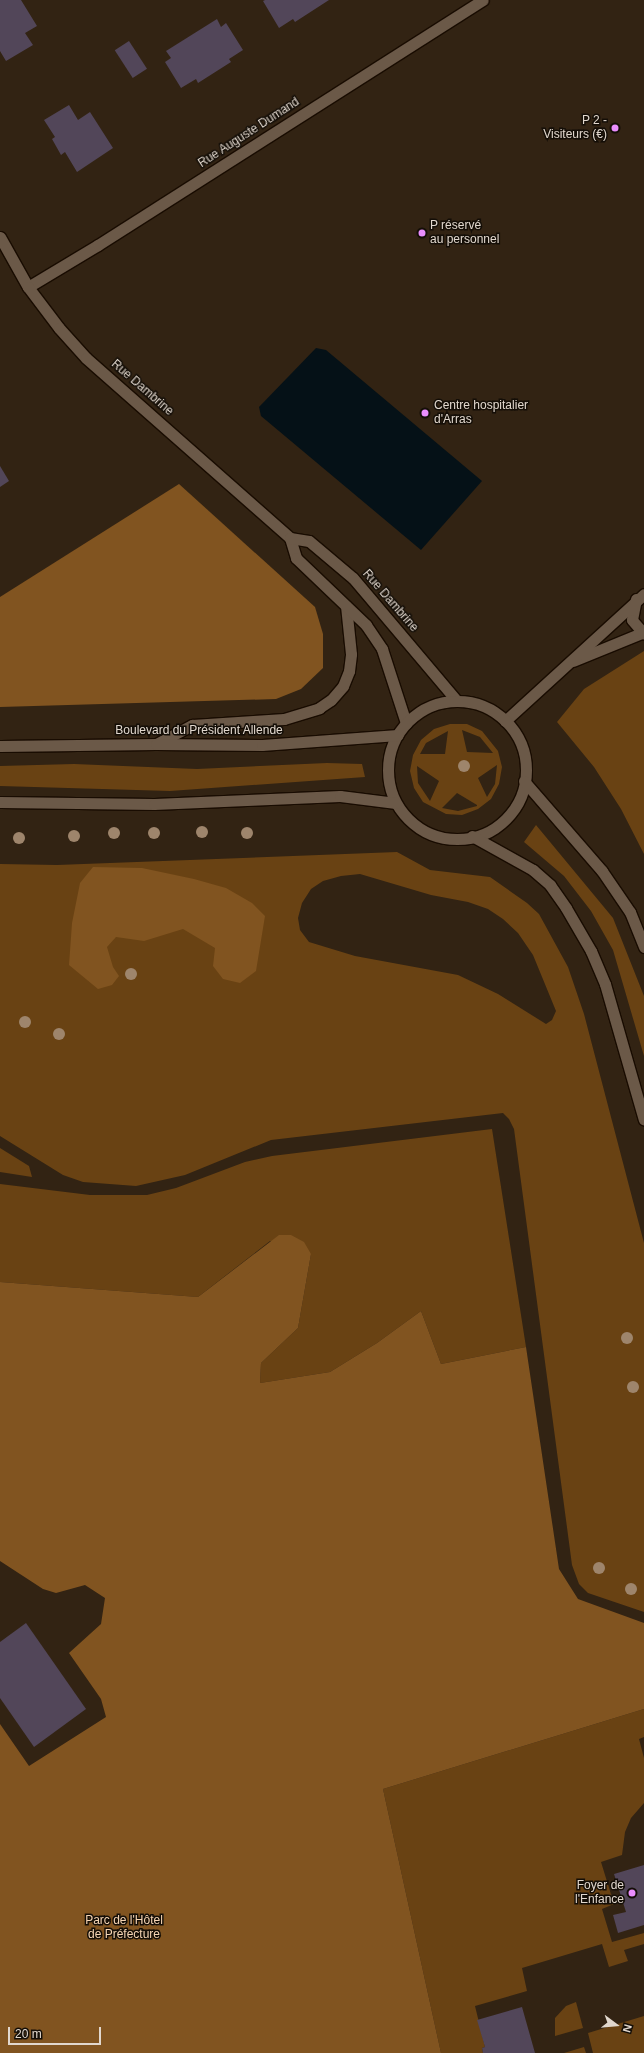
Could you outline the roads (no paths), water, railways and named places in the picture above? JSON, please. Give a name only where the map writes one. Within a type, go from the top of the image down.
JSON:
[{"type":"main road","name":"Rue Auguste Dumand","points":[[28,286],[98,245],[482,0]]},
{"type":"main road","name":"Rue Dambrine","points":[[0,237],[28,286],[59,328],[86,358],[290,538],[309,541],[353,578],[457,701]]},
{"type":"main road","points":[[290,538],[296,558],[366,625],[382,649],[406,723]]},
{"type":"main road","points":[[505,720],[640,596]]},
{"type":"main road","points":[[567,664],[644,633],[632,620],[640,596]]},
{"type":"main road","points":[[156,744],[192,724],[284,719],[319,708],[331,700],[343,686],[349,671],[351,654],[346,606]]},
{"type":"main road","points":[[457,701],[480,705],[505,720],[522,747],[525,763],[524,781],[515,807],[506,819],[494,828],[472,836],[452,839],[426,832],[404,815],[391,792],[388,769],[389,757],[398,735],[406,723],[424,709],[457,701]]},
{"type":"main road","name":"Boulevard du Président Allende","points":[[0,746],[156,744],[262,746],[398,735]]},
{"type":"main road","points":[[524,781],[602,871],[630,912],[644,947]]},
{"type":"main road","points":[[0,802],[154,804],[340,796],[396,803]]},
{"type":"main road","points":[[472,836],[533,870],[550,885],[566,908],[591,951],[605,984],[644,1120]]},
{"type":"place","name":"P 2 - Visiteurs (€)","points":[[615,128]]},
{"type":"place","name":"P réservé au personnel","points":[[422,233]]},
{"type":"place","name":"Centre hospitalier d'Arras","points":[[425,413]]},
{"type":"place","name":"Foyer de l'Enfance","points":[[632,1893]]},
{"type":"park label","name":"Parc de l'Hôtel de Préfecture","points":[[124,1928]]}]
